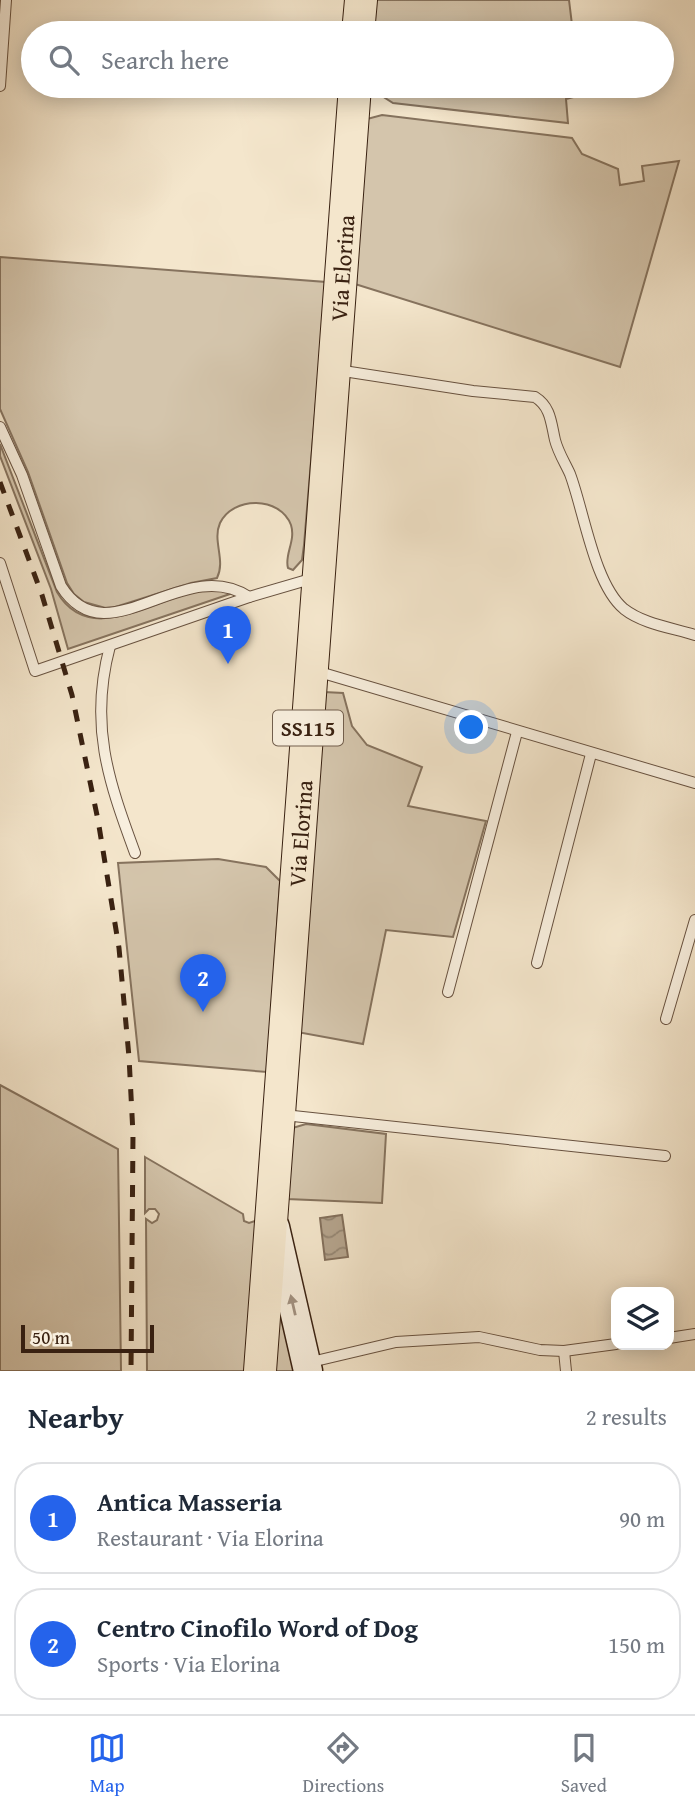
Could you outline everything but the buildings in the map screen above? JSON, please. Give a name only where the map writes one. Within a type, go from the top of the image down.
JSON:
[{"type":"main road","points":[[359,21],[361,0]]},
{"type":"main road","name":"Via Elorina","points":[[260,1371],[354,98]]},
{"type":"street","points":[[271,1212],[307,1367]]},
{"type":"lane","points":[[0,86],[6,0]]},
{"type":"lane","points":[[333,369],[473,391],[535,397],[542,402],[548,410],[556,443],[570,475],[603,579],[612,595],[622,608],[635,617],[695,635]]},
{"type":"lane","points":[[0,427],[22,475],[61,586],[70,600],[83,609],[102,614],[121,612],[203,585],[224,585],[249,597]]},
{"type":"lane","points":[[0,562],[36,671],[249,597],[318,577]]},
{"type":"lane","points":[[110,646],[102,675],[100,722],[112,789],[135,853]]},
{"type":"lane","points":[[312,670],[695,783]]},
{"type":"lane","points":[[448,992],[517,732]]},
{"type":"lane","points":[[537,963],[591,754]]},
{"type":"lane","points":[[666,1019],[695,920]]},
{"type":"lane","points":[[279,1115],[665,1156]]},
{"type":"lane","points":[[674,1337],[695,1334]]},
{"type":"lane","points":[[307,1367],[396,1342],[479,1336],[540,1350],[564,1351],[611,1345]]},
{"type":"lane","points":[[564,1351],[566,1371]]},
{"type":"shaded area","points":[[374,0],[569,0],[572,21],[373,21]]},
{"type":"shaded area","points":[[385,98],[570,98],[566,99],[568,123],[393,103]]},
{"type":"shaded area","points":[[382,115],[572,138],[582,154],[618,169],[620,185],[644,181],[642,166],[679,161],[620,367],[355,284],[367,119]]},
{"type":"shaded area","points":[[0,257],[326,282],[304,545],[302,560],[293,570],[288,568],[287,563],[292,531],[285,515],[267,505],[245,504],[226,514],[220,523],[217,537],[220,564],[217,578],[191,583],[109,609],[84,602],[74,594],[67,583],[28,472],[0,409]]},
{"type":"shaded area","points":[[0,444],[57,592],[71,609],[88,617],[106,618],[126,615],[205,590],[227,591],[230,594],[68,649],[51,589],[0,456]]},
{"type":"shaded area","points":[[324,692],[343,693],[352,726],[367,745],[422,767],[408,806],[486,821],[453,937],[386,930],[363,1044],[297,1032]]},
{"type":"shaded area","points":[[218,859],[266,867],[280,881],[267,1072],[139,1061],[118,863]]},
{"type":"shaded area","points":[[0,1085],[118,1149],[121,1371],[0,1371]]},
{"type":"shaded area","points":[[306,1124],[386,1134],[382,1203],[287,1199],[289,1129]]},
{"type":"shaded area","points":[[145,1157],[243,1214],[244,1221],[255,1221],[257,1225],[247,1371],[147,1371],[146,1219],[152,1223],[157,1220],[159,1214],[155,1209],[149,1209],[145,1213]]},
{"type":"shaded area","points":[[277,1303],[302,1371],[272,1371]]},
{"type":"water","points":[[342,1215],[348,1257],[325,1260],[320,1218]]},
{"type":"railway","points":[[0,482],[42,595],[72,695],[98,820],[119,948],[133,1134],[131,1371]]},
{"type":"place","name":"Antica Masseria","points":[[228,664]]},
{"type":"place","name":"Centro Cinofilo Word of Dog","points":[[203,1012]]}]
